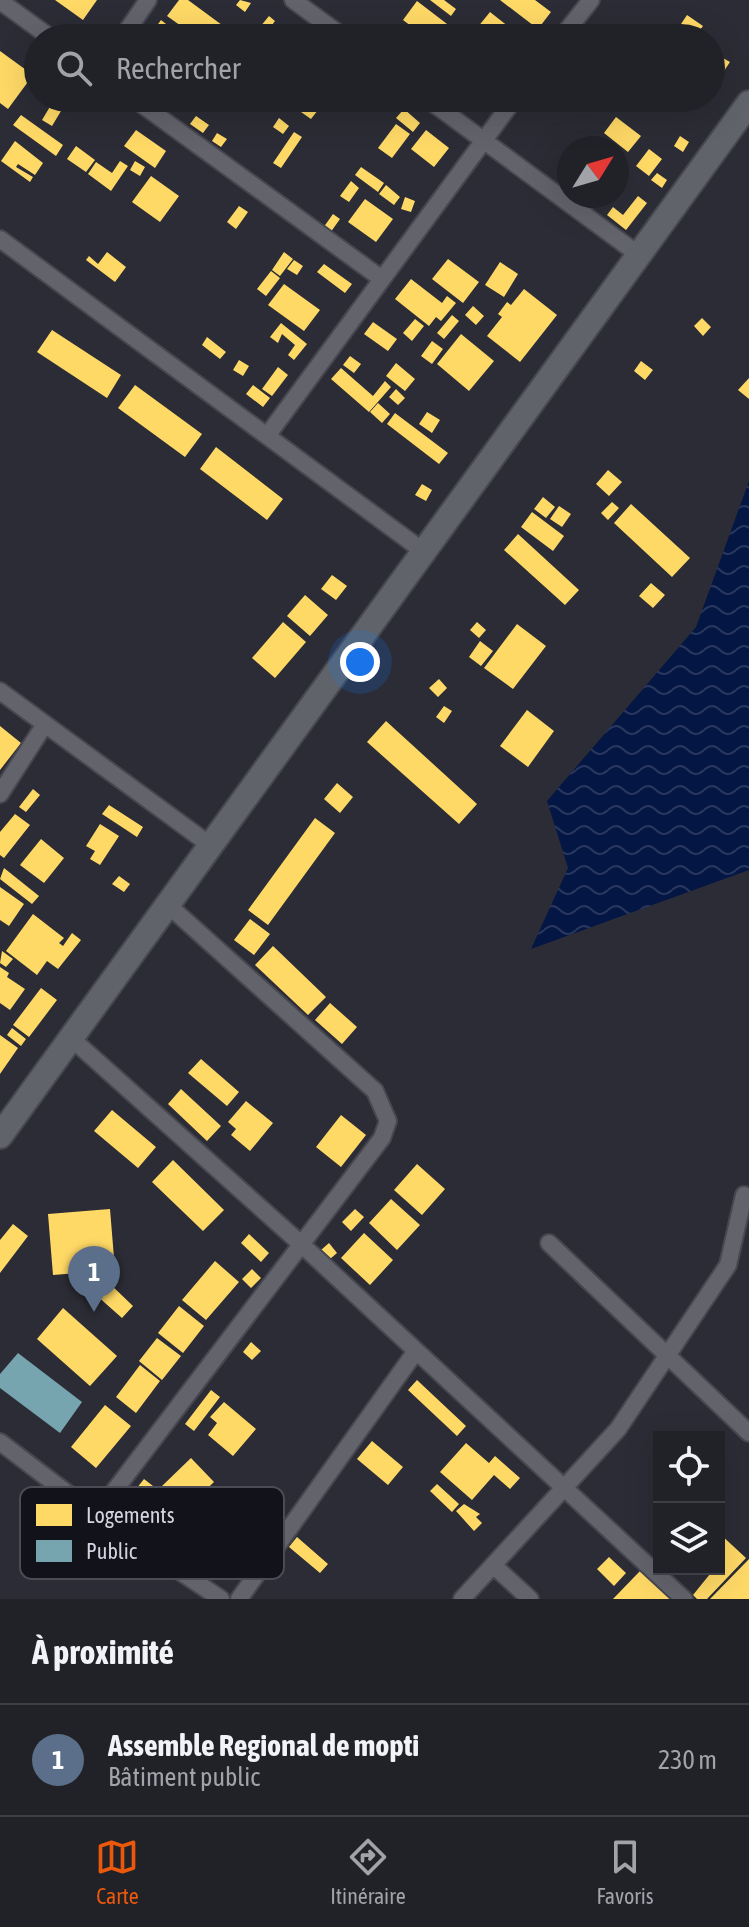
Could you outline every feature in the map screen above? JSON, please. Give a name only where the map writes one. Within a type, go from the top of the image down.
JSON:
[{"type":"street","points":[[132,24],[148,0]]},
{"type":"street","points":[[293,0],[326,24]]},
{"type":"street","points":[[0,1],[32,24]]},
{"type":"street","points":[[571,24],[586,2]]},
{"type":"street","points":[[1,1132],[749,103]]},
{"type":"street","points":[[152,112],[382,279]]},
{"type":"street","points":[[445,112],[639,255]]},
{"type":"street","points":[[267,436],[504,112]]},
{"type":"street","points":[[0,239],[423,551]]},
{"type":"street","points":[[0,691],[210,845]]},
{"type":"street","points":[[0,794],[45,724]]},
{"type":"street","points":[[117,1487],[382,1138],[388,1121],[375,1091],[167,904]]},
{"type":"street","points":[[71,1038],[301,1244],[684,1599]]},
{"type":"street","points":[[462,1599],[618,1429],[728,1265],[744,1195]]},
{"type":"street","points":[[549,1243],[749,1433]]},
{"type":"street","points":[[284,1536],[416,1351]]},
{"type":"street","points":[[0,1442],[59,1487]]},
{"type":"street","points":[[493,1565],[530,1599]]},
{"type":"street","points":[[191,1579],[221,1599]]},
{"type":"street","points":[[239,1599],[253,1579]]},
{"type":"water","points":[[749,481],[749,870],[531,949],[568,868],[547,801],[696,627]]},
{"type":"building: Logements","points":[[55,0],[97,0],[83,20]]},
{"type":"building: Logements","points":[[179,0],[188,0],[221,24],[178,24],[167,16]]},
{"type":"building: Logements","points":[[240,0],[251,3],[245,12],[236,5]]},
{"type":"building: Logements","points":[[430,0],[444,0],[456,9],[451,16]]},
{"type":"building: Logements","points":[[500,0],[535,0],[551,12],[542,24],[531,24]]},
{"type":"building: Logements","points":[[417,1],[447,24],[408,24],[403,20]]},
{"type":"building: Logements","points":[[490,12],[505,24],[480,24]]},
{"type":"building: Logements","points":[[687,15],[700,24],[681,24]]},
{"type":"building: Logements","points":[[269,16],[275,21],[273,24],[262,24]]},
{"type":"building: Logements","points":[[0,51],[24,68],[24,87],[8,109],[0,103]]},
{"type":"building: Logements","points":[[47,112],[60,112],[52,126],[42,120]]},
{"type":"building: Logements","points":[[301,112],[316,112],[311,119]]},
{"type":"building: Logements","points":[[401,112],[407,112],[420,123],[413,132],[396,118]]},
{"type":"building: Logements","points":[[21,115],[63,145],[56,156],[13,125]]},
{"type":"building: Logements","points":[[196,116],[209,125],[203,133],[190,124]]},
{"type":"building: Logements","points":[[616,117],[641,136],[629,151],[629,136],[608,136],[604,133]]},
{"type":"building: Logements","points":[[279,118],[289,126],[283,134],[273,127]]},
{"type":"building: Logements","points":[[396,124],[410,134],[392,158],[378,148]]},
{"type":"building: Logements","points":[[136,130],[166,151],[155,168],[124,146]]},
{"type":"building: Logements","points":[[426,130],[449,148],[434,167],[411,149]]},
{"type":"building: Logements","points":[[294,132],[302,137],[281,168],[273,163]]},
{"type":"building: Logements","points":[[217,133],[227,139],[221,147],[212,141]]},
{"type":"building: Logements","points":[[680,136],[689,142],[683,152],[674,146]]},
{"type":"building: Logements","points":[[15,141],[43,163],[35,175],[18,164],[16,167],[33,177],[30,182],[1,161]]},
{"type":"building: Logements","points":[[76,146],[95,160],[86,172],[67,159]]},
{"type":"building: Logements","points":[[649,149],[662,159],[649,176],[636,166]]},
{"type":"building: Logements","points":[[120,161],[128,166],[111,191],[88,174],[96,162],[112,173]]},
{"type":"building: Logements","points":[[135,161],[145,167],[140,176],[130,170]]},
{"type":"building: Logements","points":[[361,167],[384,183],[378,192],[355,175]]},
{"type":"building: Logements","points":[[657,173],[667,180],[662,188],[651,180]]},
{"type":"building: Logements","points":[[151,176],[179,196],[160,222],[132,202]]},
{"type":"building: Logements","points":[[351,181],[359,188],[349,202],[340,196]]},
{"type":"building: Logements","points":[[386,185],[400,197],[394,205],[379,194]]},
{"type":"building: Logements","points":[[638,196],[647,203],[626,230],[607,215],[614,208],[623,215]]},
{"type":"building: Logements","points":[[405,197],[415,201],[411,212],[401,209]]},
{"type":"building: Logements","points":[[365,199],[393,219],[376,242],[348,222]]},
{"type":"building: Logements","points":[[239,206],[248,212],[236,229],[227,222]]},
{"type":"building: Logements","points":[[333,214],[340,219],[330,233],[323,228]]},
{"type":"building: Logements","points":[[107,252],[126,267],[115,282],[86,260],[89,256],[98,264]]},
{"type":"building: Logements","points":[[284,252],[293,259],[280,276],[272,270]]},
{"type":"building: Logements","points":[[448,259],[479,282],[463,303],[432,279]]},
{"type":"building: Logements","points":[[294,260],[303,266],[297,275],[287,269]]},
{"type":"building: Logements","points":[[500,262],[518,274],[504,297],[485,285]]},
{"type":"building: Logements","points":[[324,264],[352,284],[345,293],[317,272]]},
{"type":"building: Logements","points":[[271,271],[280,278],[266,296],[257,289]]},
{"type":"building: Logements","points":[[411,279],[442,303],[447,296],[456,303],[441,321],[436,317],[429,326],[395,299]]},
{"type":"building: Logements","points":[[284,284],[320,310],[304,331],[268,305]]},
{"type":"building: Logements","points":[[524,289],[557,315],[520,362],[487,336],[502,317],[498,314],[507,302],[511,305]]},
{"type":"building: Logements","points":[[473,306],[484,316],[476,325],[465,315]]},
{"type":"building: Logements","points":[[452,315],[459,321],[444,339],[437,333]]},
{"type":"building: Logements","points":[[702,318],[711,327],[703,336],[694,326]]},
{"type":"building: Logements","points":[[415,319],[424,326],[412,341],[403,333]]},
{"type":"building: Logements","points":[[373,322],[397,339],[388,351],[364,334]]},
{"type":"building: Logements","points":[[281,323],[307,344],[294,360],[288,355],[295,345],[282,334],[278,343],[270,337]]},
{"type":"building: Logements","points":[[52,330],[121,375],[107,398],[37,352]]},
{"type":"building: Logements","points":[[461,334],[494,361],[469,391],[437,364]]},
{"type":"building: Logements","points":[[207,337],[226,352],[220,359],[202,345]]},
{"type":"building: Logements","points":[[432,341],[443,349],[432,364],[421,356]]},
{"type":"building: Logements","points":[[350,356],[361,364],[354,373],[343,365]]},
{"type":"building: Logements","points":[[239,360],[249,366],[243,376],[233,370]]},
{"type":"building: Logements","points":[[641,361],[653,370],[645,380],[634,371]]},
{"type":"building: Logements","points":[[396,363],[415,379],[405,391],[386,376]]},
{"type":"building: Logements","points":[[278,367],[288,375],[272,396],[262,389]]},
{"type":"building: Logements","points":[[341,368],[373,396],[385,381],[391,387],[369,412],[331,379]]},
{"type":"building: Logements","points":[[749,378],[749,399],[738,390]]},
{"type":"building: Logements","points":[[135,385],[202,434],[185,457],[118,408]]},
{"type":"building: Logements","points":[[253,385],[270,398],[263,407],[246,394]]},
{"type":"building: Logements","points":[[396,389],[405,398],[398,405],[389,397]]},
{"type":"building: Logements","points":[[378,403],[390,414],[382,423],[370,412]]},
{"type":"building: Logements","points":[[427,412],[440,420],[432,433],[419,424]]},
{"type":"building: Logements","points":[[395,413],[448,453],[439,464],[387,424]]},
{"type":"building: Logements","points":[[216,447],[283,499],[267,520],[200,469]]},
{"type":"building: Logements","points":[[608,470],[622,482],[609,496],[596,484]]},
{"type":"building: Logements","points":[[422,484],[432,490],[426,501],[415,495]]},
{"type":"building: Logements","points":[[543,497],[555,507],[546,518],[534,509]]},
{"type":"building: Logements","points":[[612,502],[619,508],[608,520],[601,513]]},
{"type":"building: Logements","points":[[631,504],[690,558],[672,577],[614,523]]},
{"type":"building: Logements","points":[[559,506],[571,514],[562,527],[550,519]]},
{"type":"building: Logements","points":[[532,512],[564,536],[553,551],[521,527]]},
{"type":"building: Logements","points":[[518,534],[579,590],[565,605],[504,550]]},
{"type":"building: Logements","points":[[332,575],[347,586],[336,600],[321,589]]},
{"type":"building: Logements","points":[[651,583],[665,595],[653,608],[639,596]]},
{"type":"building: Logements","points":[[305,595],[328,615],[310,636],[287,616]]},
{"type":"building: Logements","points":[[283,622],[306,642],[275,678],[252,658]]},
{"type":"building: Logements","points":[[477,622],[486,630],[479,638],[470,630]]},
{"type":"building: Logements","points":[[517,624],[546,646],[513,689],[484,668]]},
{"type":"building: Logements","points":[[480,641],[493,651],[481,666],[469,657]]},
{"type":"building: Logements","points":[[439,679],[447,688],[438,697],[429,688]]},
{"type":"building: Logements","points":[[444,706],[452,711],[444,723],[436,717]]},
{"type":"building: Logements","points":[[527,710],[554,731],[528,767],[500,746]]},
{"type":"building: Logements","points":[[386,721],[477,804],[459,824],[367,742]]},
{"type":"building: Logements","points":[[0,726],[21,743],[0,770]]},
{"type":"building: Logements","points":[[337,783],[353,797],[340,813],[324,799]]},
{"type":"building: Logements","points":[[33,789],[40,795],[26,812],[19,807]]},
{"type":"building: Logements","points":[[109,805],[143,827],[137,837],[102,814]]},
{"type":"building: Logements","points":[[15,814],[30,825],[4,858],[0,855],[0,832]]},
{"type":"building: Logements","points":[[315,818],[335,833],[268,925],[248,910]]},
{"type":"building: Logements","points":[[100,824],[119,836],[100,865],[90,859],[95,851],[86,846]]},
{"type":"building: Logements","points":[[41,839],[64,858],[44,883],[20,865]]},
{"type":"building: Logements","points":[[4,868],[39,896],[32,904],[0,879]]},
{"type":"building: Logements","points":[[119,876],[130,884],[124,892],[112,884]]},
{"type":"building: Logements","points":[[0,887],[24,904],[9,926],[0,920]]},
{"type":"building: Logements","points":[[33,914],[64,938],[59,943],[63,946],[72,933],[81,940],[58,969],[47,961],[37,975],[6,951]]},
{"type":"building: Logements","points":[[250,919],[270,934],[254,955],[234,940]]},
{"type":"building: Logements","points":[[273,946],[326,997],[308,1015],[255,965]]},
{"type":"building: Logements","points":[[2,951],[13,959],[6,967],[0,963]]},
{"type":"building: Logements","points":[[0,967],[9,973],[7,977],[25,989],[10,1010],[0,1003]]},
{"type":"building: Logements","points":[[41,988],[57,1000],[29,1037],[13,1025]]},
{"type":"building: Logements","points":[[330,1003],[357,1027],[342,1044],[315,1020]]},
{"type":"building: Logements","points":[[12,1028],[26,1039],[21,1046],[7,1035]]},
{"type":"building: Logements","points":[[0,1035],[18,1048],[0,1074]]},
{"type":"building: Logements","points":[[201,1059],[239,1092],[227,1106],[188,1073]]},
{"type":"building: Logements","points":[[181,1089],[221,1126],[207,1141],[168,1104]]},
{"type":"building: Logements","points":[[246,1101],[273,1123],[250,1151],[231,1135],[236,1129],[228,1122]]},
{"type":"building: Logements","points":[[112,1110],[156,1147],[138,1168],[94,1131]]},
{"type":"building: Logements","points":[[341,1115],[366,1135],[341,1167],[316,1147]]},
{"type":"building: Logements","points":[[173,1160],[224,1210],[203,1231],[152,1182]]},
{"type":"building: Logements","points":[[417,1164],[445,1189],[422,1215],[394,1190]]},
{"type":"building: Logements","points":[[391,1199],[420,1225],[397,1250],[369,1223]]},
{"type":"building: Logements","points":[[110,1209],[115,1270],[53,1275],[48,1214]]},
{"type":"building: Logements","points":[[355,1209],[364,1217],[351,1231],[342,1222]]},
{"type":"building: Logements","points":[[13,1224],[28,1236],[0,1273],[0,1240]]},
{"type":"building: Logements","points":[[364,1233],[393,1260],[370,1285],[341,1258]]},
{"type":"building: Logements","points":[[249,1234],[269,1253],[261,1262],[241,1243]]},
{"type":"building: Logements","points":[[329,1243],[337,1253],[330,1259],[321,1250]]},
{"type":"building: Logements","points":[[215,1261],[239,1282],[206,1320],[182,1300]]},
{"type":"building: Logements","points":[[252,1269],[261,1278],[251,1288],[242,1279]]},
{"type":"building: Logements","points":[[108,1282],[133,1306],[122,1318],[96,1295]]},
{"type":"building: Logements","points":[[179,1306],[204,1326],[183,1353],[158,1333]]},
{"type":"building: Logements","points":[[63,1308],[117,1356],[90,1386],[37,1339]]},
{"type":"building: Logements","points":[[157,1338],[181,1356],[162,1380],[139,1361]]},
{"type":"building: Logements","points":[[251,1342],[261,1351],[252,1360],[243,1352]]},
{"type":"building: Logements","points":[[140,1365],[160,1381],[136,1413],[116,1397]]},
{"type":"building: Logements","points":[[417,1380],[466,1426],[457,1436],[408,1390]]},
{"type":"building: Logements","points":[[211,1390],[220,1397],[194,1431],[185,1424]]},
{"type":"building: Logements","points":[[224,1402],[256,1429],[233,1456],[208,1435],[217,1423],[210,1417]]},
{"type":"building: Logements","points":[[105,1405],[131,1426],[96,1468],[71,1447]]},
{"type":"building: Logements","points":[[372,1441],[403,1467],[388,1485],[357,1459]]},
{"type":"building: Logements","points":[[466,1443],[489,1463],[495,1456],[520,1478],[510,1489],[494,1475],[472,1500],[440,1472]]},
{"type":"building: Logements","points":[[191,1458],[214,1482],[209,1487],[162,1486]]},
{"type":"building: Logements","points":[[144,1479],[153,1486],[152,1487],[138,1487]]},
{"type":"building: Logements","points":[[437,1484],[459,1504],[452,1512],[430,1491]]},
{"type":"building: Logements","points":[[464,1504],[480,1514],[476,1517],[482,1523],[474,1531],[456,1511]]},
{"type":"building: Logements","points":[[297,1537],[328,1564],[320,1573],[289,1547]]},
{"type":"building: Logements","points":[[725,1539],[746,1558],[707,1599],[697,1599],[693,1595],[709,1575],[725,1575]]},
{"type":"building: Logements","points":[[609,1557],[626,1573],[614,1586],[597,1569]]},
{"type":"building: Logements","points":[[749,1559],[749,1599],[710,1599]]},
{"type":"building: Logements","points":[[641,1570],[671,1599],[613,1599]]},
{"type":"building: Public","points":[[18,1353],[82,1402],[60,1433],[0,1388],[0,1374]]},
{"type":"place","name":"Assemble Regional de mopti","points":[[94,1312]]}]
